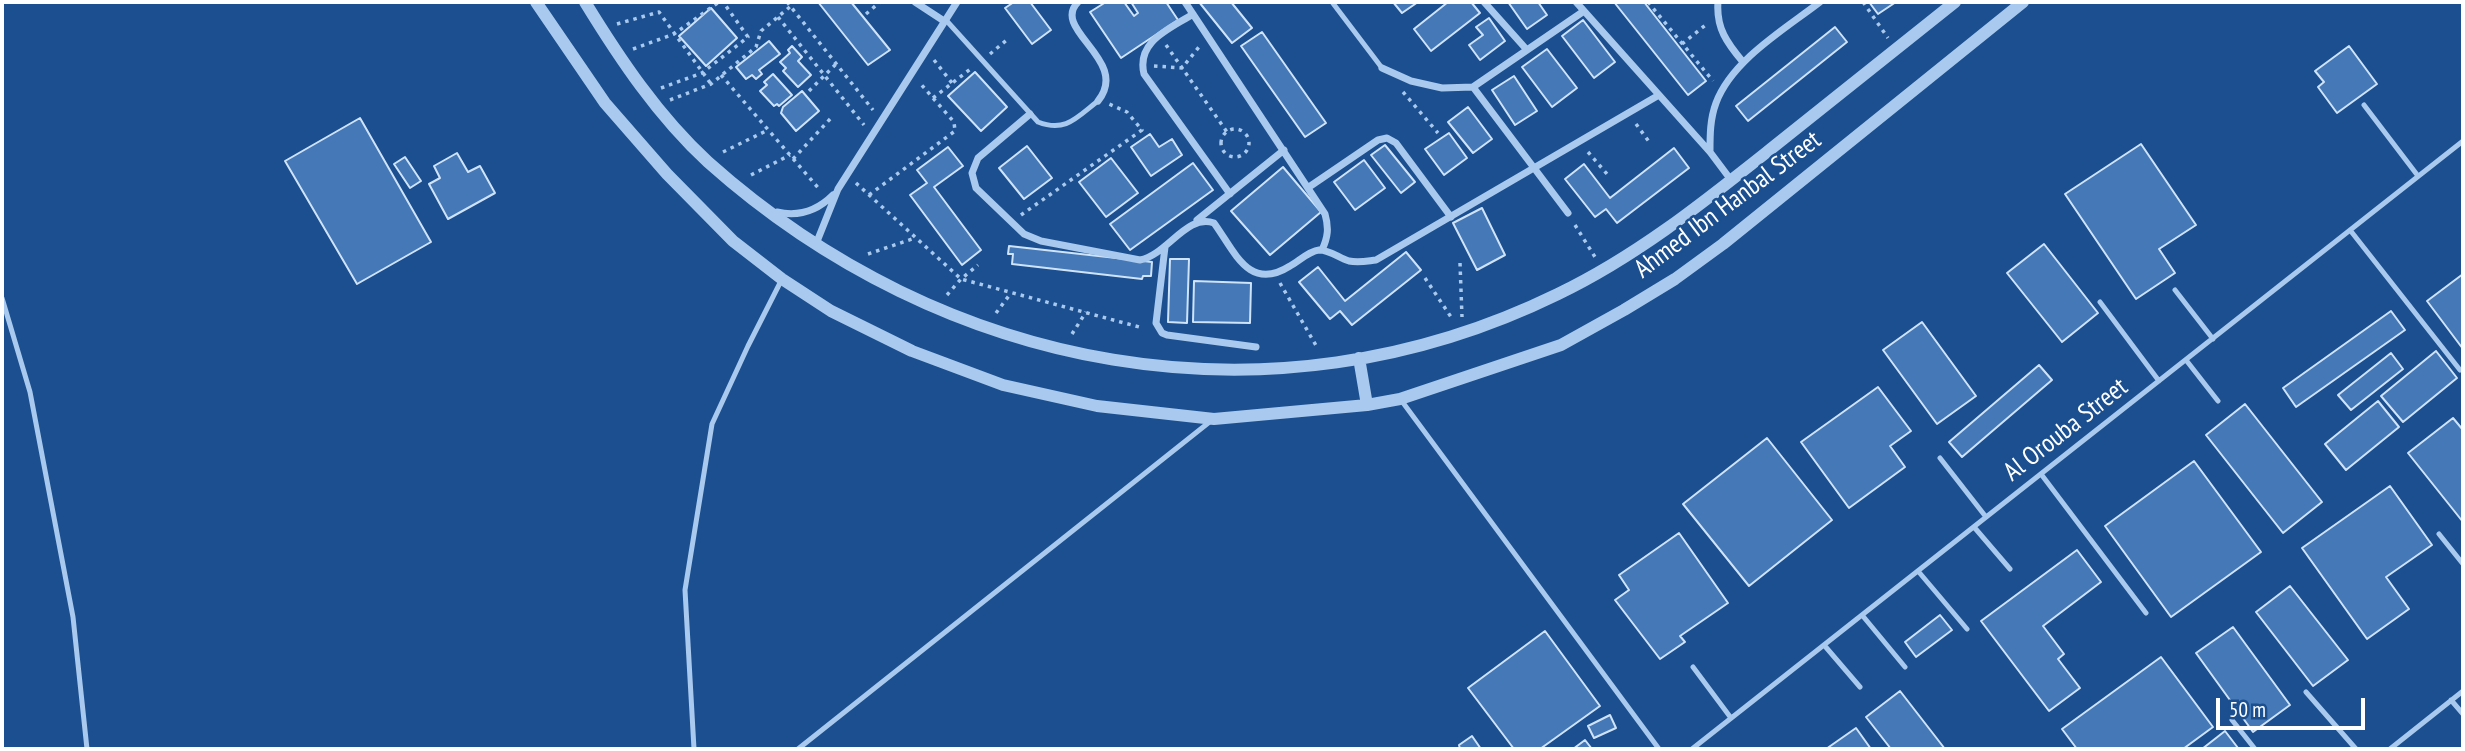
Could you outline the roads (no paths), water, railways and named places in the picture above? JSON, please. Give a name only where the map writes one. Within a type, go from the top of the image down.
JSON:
[{"type":"street","name":"Ahmed Ibn Hanbal Street","points":[[536,2],[605,103],[667,174],[733,241],[782,279],[831,311],[912,352],[1003,385],[1097,406],[1214,418],[1367,405],[1400,399],[1561,345],[1675,279],[1723,244],[2023,2]]},
{"type":"street","name":"Ahmed Ibn Hanbal Street","points":[[585,2],[655,106],[707,160],[816,244],[888,287],[984,328],[1061,350],[1126,362],[1193,368],[1260,369],[1326,363],[1420,345],[1462,333],[1558,295],[1647,243],[1731,180],[1955,2]]},
{"type":"street","points":[[915,2],[944,20]]},
{"type":"street","points":[[765,207],[775,212],[796,215],[814,209],[828,200],[838,189],[957,2]]},
{"type":"street","points":[[1078,2],[1071,12],[1073,22],[1104,67],[1107,76],[1104,94],[1098,101]]},
{"type":"street","points":[[1185,2],[1325,214],[1327,239],[1322,250]]},
{"type":"street","points":[[1484,2],[1527,50]]},
{"type":"street","points":[[1576,2],[1710,152],[1731,180]]},
{"type":"street","points":[[1718,2],[1717,17],[1725,41],[1743,62]]},
{"type":"street","points":[[1710,152],[1710,127],[1716,103],[1743,62],[1819,2]]},
{"type":"street","points":[[1382,68],[1411,81],[1442,88],[1473,87],[1584,11]]},
{"type":"street","points":[[1193,15],[1146,47],[1142,65],[1144,74],[1230,194]]},
{"type":"street","points":[[1473,87],[1568,213]]},
{"type":"street","points":[[1195,222],[1204,220],[1214,223],[1246,269],[1255,274],[1274,274],[1314,251],[1322,250],[1350,261],[1377,260],[1660,95]]},
{"type":"street","points":[[1030,114],[978,158],[972,173],[976,188],[1024,234],[1041,241],[1133,260],[1147,259],[1165,247],[1284,150]]},
{"type":"street","points":[[1309,187],[1378,140],[1387,138],[1396,143],[1451,217]]},
{"type":"street","points":[[816,244],[838,189]]},
{"type":"street","points":[[1165,247],[1156,323],[1162,332],[1256,347]]},
{"type":"street","points":[[1359,358],[1367,405]]},
{"type":"lane","points":[[1332,2],[1382,68]]},
{"type":"lane","points":[[944,20],[1038,122],[1048,126],[1069,123],[1098,101]]},
{"type":"lane","points":[[2364,105],[2418,176]]},
{"type":"lane","name":"Al Orouba Street","points":[[1692,749],[2463,141]]},
{"type":"lane","points":[[2350,230],[2460,370]]},
{"type":"lane","points":[[694,749],[685,590],[712,425],[747,345],[782,279]]},
{"type":"lane","points":[[2175,290],[2213,339]]},
{"type":"lane","points":[[2,298],[30,392],[71,604],[87,749]]},
{"type":"lane","points":[[2100,302],[2159,381]]},
{"type":"lane","points":[[2186,360],[2218,401]]},
{"type":"lane","points":[[1400,399],[1659,749]]},
{"type":"lane","points":[[798,749],[1214,418]]},
{"type":"lane","points":[[1940,458],[1986,517]]},
{"type":"lane","points":[[2040,474],[2146,613]]},
{"type":"lane","points":[[1974,527],[2010,569]]},
{"type":"lane","points":[[2439,534],[2463,564]]},
{"type":"lane","points":[[1918,571],[1967,629]]},
{"type":"lane","points":[[1861,615],[1905,667]]},
{"type":"lane","points":[[1824,645],[1860,687]]},
{"type":"lane","points":[[1693,667],[1731,718]]},
{"type":"lane","points":[[2390,749],[2463,691]]},
{"type":"lane","points":[[2306,692],[2356,749]]},
{"type":"lane","points":[[2451,701],[2463,714]]},
{"type":"lane","points":[[2232,720],[2255,749]]}]
